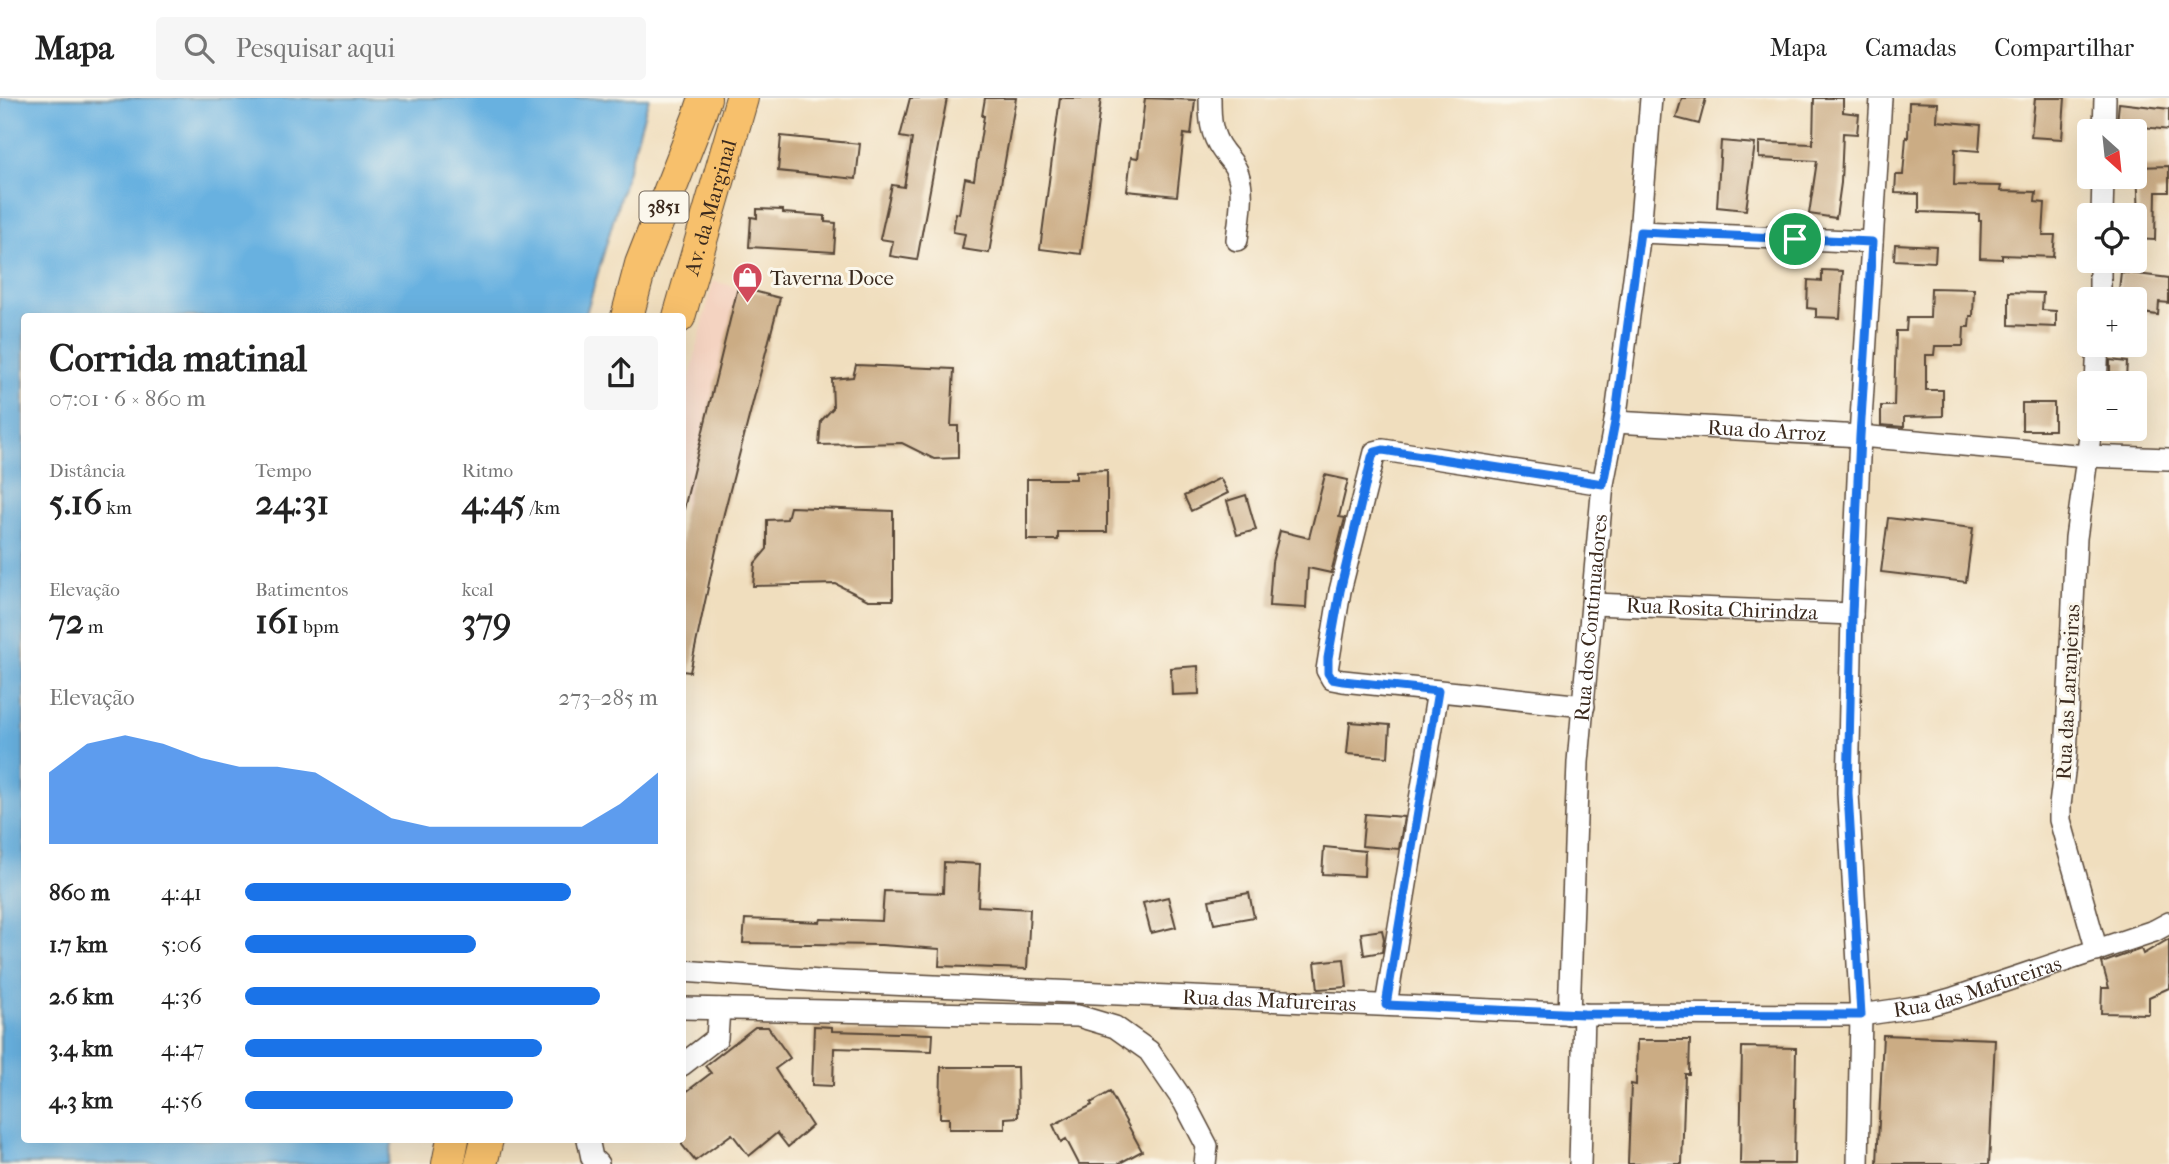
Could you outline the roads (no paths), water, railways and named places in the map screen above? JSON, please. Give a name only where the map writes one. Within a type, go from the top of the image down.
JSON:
[{"type":"main road","name":"Av. da Marginal","points":[[628,313],[641,264],[705,98]]},
{"type":"main road","name":"Av. da Marginal","points":[[681,313],[742,98]]},
{"type":"main road","points":[[448,1164],[452,1143]]},
{"type":"main road","points":[[481,1164],[485,1143]]},
{"type":"street","points":[[1210,98],[1212,132],[1216,142],[1234,164],[1240,182],[1237,240]]},
{"type":"street","name":"Rua dos Continuadores","points":[[1580,1164],[1576,1014],[1578,762],[1603,484],[1615,422],[1640,232],[1651,98]]},
{"type":"street","points":[[1858,1164],[1861,1015],[1848,793],[1860,436],[1881,98]]},
{"type":"street","points":[[2104,119],[2105,98]]},
{"type":"street","points":[[1640,232],[1872,242]]},
{"type":"street","name":"Rua do Arroz","points":[[1615,422],[1860,436],[2087,456],[2169,459]]},
{"type":"street","name":"Rua das Laranjeiras","points":[[2089,441],[2076,538],[2066,756],[2060,820],[2097,951]]},
{"type":"street","points":[[1584,706],[1332,679],[1328,673],[1328,658],[1340,591],[1375,452],[1383,450],[1603,484]]},
{"type":"street","name":"Rua Rosita Chirindza","points":[[1592,604],[1852,614]]},
{"type":"street","points":[[1386,1005],[1438,691]]},
{"type":"street","name":"Rua das Mafureiras","points":[[686,971],[847,983],[1576,1014],[1861,1015],[1941,1002],[2097,951],[2169,923]]},
{"type":"street","points":[[686,1008],[1078,1016],[1115,1027],[1149,1051],[1184,1102],[1208,1146],[1205,1164]]},
{"type":"street","points":[[686,1062],[716,1038],[719,1009]]},
{"type":"street","points":[[589,1143],[592,1158],[598,1164]]},
{"type":"water","points":[[0,98],[649,98],[586,313],[21,313],[21,1143],[392,1143],[388,1164],[0,1164]]},
{"type":"place","name":"Taverna Doce","points":[[747,305]]}]
